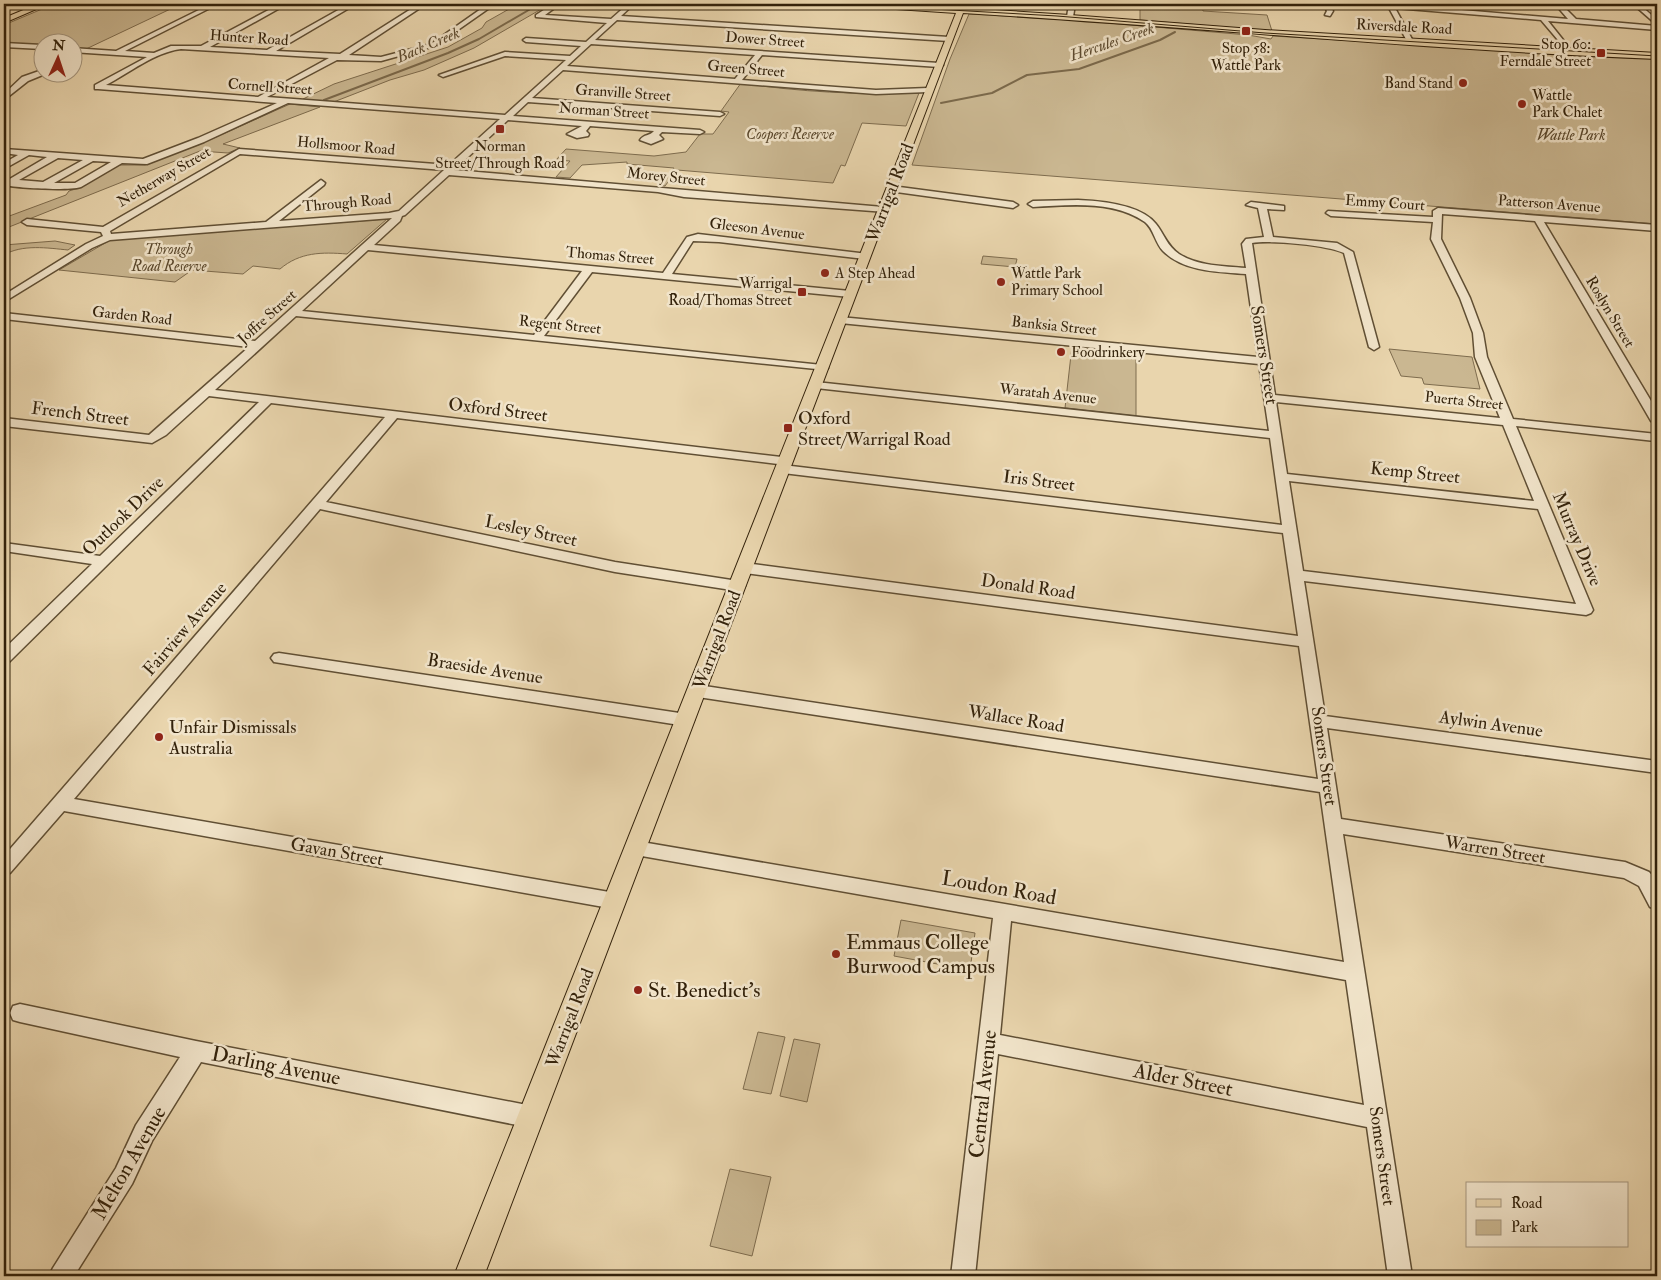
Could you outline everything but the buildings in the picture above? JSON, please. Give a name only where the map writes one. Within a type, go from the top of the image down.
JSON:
[{"type":"main road","points":[[4,21],[44,4]]},
{"type":"main road","name":"Riversdale Road","points":[[851,4],[962,7],[1265,33],[1657,56]]},
{"type":"main road","name":"Warrigal Road","points":[[469,1276],[892,189],[928,90],[962,7]]},
{"type":"street","points":[[117,53],[215,4]]},
{"type":"street","points":[[202,48],[284,4]]},
{"type":"street","points":[[267,53],[353,4]]},
{"type":"street","points":[[259,99],[285,83],[337,58],[423,4]]},
{"type":"street","name":"Hunter Road","points":[[82,51],[155,56],[176,47],[337,58],[381,59],[433,46],[492,4]]},
{"type":"street","points":[[556,4],[538,16],[949,39]]},
{"type":"street","name":"Through Road","points":[[4,299],[89,246],[106,233],[397,215],[630,4]]},
{"type":"street","points":[[1070,17],[1072,4]]},
{"type":"street","points":[[1326,4],[1330,11],[1328,15]]},
{"type":"street","points":[[1365,4],[1657,28]]},
{"type":"street","points":[[1480,4],[1487,14]]},
{"type":"street","points":[[1558,4],[1575,22]]},
{"type":"street","points":[[1636,4],[1657,24]]},
{"type":"street","points":[[1391,6],[1410,41]]},
{"type":"street","points":[[1543,20],[1569,51]]},
{"type":"street","name":"Dower Street","points":[[526,40],[939,65]]},
{"type":"street","points":[[4,45],[32,47]]},
{"type":"street","points":[[4,54],[22,46]]},
{"type":"street","points":[[82,55],[90,51]]},
{"type":"street","points":[[738,81],[760,53]]},
{"type":"street","points":[[443,75],[505,54],[572,58]]},
{"type":"street","name":"Cornell Street","points":[[155,56],[98,87],[506,118]]},
{"type":"street","name":"Green Street","points":[[561,68],[876,92],[928,90]]},
{"type":"street","points":[[4,98],[25,79],[32,76]]},
{"type":"street","name":"Granville Street","points":[[525,100],[720,114]]},
{"type":"street","points":[[4,152],[138,163],[152,160],[240,124],[287,101]]},
{"type":"street","name":"Norman Street","points":[[506,118],[588,124],[657,133],[700,132]]},
{"type":"street","points":[[581,131],[588,124]]},
{"type":"street","name":"Hollsmoor Road","points":[[239,152],[448,170]]},
{"type":"street","name":"Netherway Street","points":[[27,222],[106,233],[138,208],[239,152]]},
{"type":"street","points":[[4,166],[27,153]]},
{"type":"street","points":[[6,183],[55,156]]},
{"type":"street","points":[[44,186],[90,158]]},
{"type":"street","points":[[6,183],[64,188],[78,185],[119,161]]},
{"type":"street","name":"Morey Street","points":[[448,170],[658,189],[684,194],[883,210]]},
{"type":"street","points":[[270,224],[321,183]]},
{"type":"street","points":[[892,189],[1023,203],[1066,202],[1118,208],[1150,222],[1167,250],[1192,263],[1252,271]]},
{"type":"street","points":[[1251,205],[1281,208]]},
{"type":"street","points":[[1262,206],[1269,240],[1337,246],[1348,252],[1374,347]]},
{"type":"street","name":"Emmy Court","points":[[1331,213],[1438,216]]},
{"type":"street","name":"Joffre Street","points":[[152,439],[397,219],[397,215]]},
{"type":"street","name":"Patterson Avenue","points":[[1438,216],[1538,219],[1657,228]]},
{"type":"street","name":"Murray Drive","points":[[1296,575],[1586,610],[1481,357],[1478,333],[1465,298],[1436,239],[1438,216]]},
{"type":"street","name":"Roslyn Street","points":[[1538,219],[1657,421]]},
{"type":"street","name":"Gleeson Avenue","points":[[666,276],[690,239],[698,237],[764,242],[808,251],[865,256]]},
{"type":"street","name":"Somers Street","points":[[1269,240],[1254,239],[1247,244],[1400,1276]]},
{"type":"street","name":"Thomas Street","points":[[366,247],[850,294]]},
{"type":"street","points":[[537,338],[590,269]]},
{"type":"street","name":"Regent Street","points":[[294,312],[822,368]]},
{"type":"street","name":"Garden Road","points":[[4,316],[258,345]]},
{"type":"street","name":"Banksia Street","points":[[840,320],[1264,361]]},
{"type":"street","name":"Waratah Avenue","points":[[816,385],[1276,435]]},
{"type":"street","name":"Oxford Street","points":[[205,392],[784,465]]},
{"type":"street","name":"Puerta Street","points":[[1270,398],[1657,436]]},
{"type":"street","name":"Outlook Drive","points":[[4,658],[268,400]]},
{"type":"street","name":"Fairview Avenue","points":[[4,868],[394,415]]},
{"type":"street","name":"French Street","points":[[4,422],[152,439]]},
{"type":"street","name":"Iris Street","points":[[784,465],[1290,530]]},
{"type":"street","name":"Kemp Street","points":[[1283,477],[1543,506]]},
{"type":"street","name":"Lesley Street","points":[[318,504],[615,567],[738,586]]},
{"type":"street","points":[[4,547],[104,562]]},
{"type":"street","name":"Donald Road","points":[[745,568],[1307,642]]},
{"type":"street","name":"Braeside Avenue","points":[[278,658],[686,720]]},
{"type":"street","name":"Wallace Road","points":[[698,690],[1328,787]]},
{"type":"street","name":"Aylwin Avenue","points":[[1319,721],[1657,767]]},
{"type":"street","name":"Gavan Street","points":[[59,804],[615,900]]},
{"type":"street","name":"Warren Street","points":[[1334,825],[1625,870],[1640,876],[1654,893]]},
{"type":"street","name":"Loudon Road","points":[[636,848],[1356,973]]},
{"type":"street","name":"Central Avenue","points":[[963,1276],[1004,912]]},
{"type":"street","name":"Darling Avenue","points":[[20,1013],[196,1050],[532,1116]]},
{"type":"street","name":"Alder Street","points":[[989,1043],[1376,1118]]},
{"type":"street","name":"Melton Avenue","points":[[61,1276],[124,1176],[144,1133],[196,1050]]},
{"type":"green space","points":[[54,4],[181,4],[86,49],[82,49],[82,32],[32,32],[32,45],[4,43],[4,25]]},
{"type":"green space","points":[[518,4],[550,4],[474,48],[424,70],[390,80],[331,103],[303,99],[334,84],[448,47],[482,28],[486,22]]},
{"type":"green space","points":[[1140,4],[1202,4],[1203,11],[1267,15],[1272,31],[1140,20]]},
{"type":"green space","name":"Wattle Park","points":[[969,14],[1085,21],[1248,35],[1271,39],[1273,36],[1657,59],[1657,224],[912,165],[950,59]]},
{"type":"green space","name":"Coopers Reserve","points":[[741,83],[785,89],[830,92],[874,94],[919,93],[906,126],[862,123],[845,166],[841,165],[833,183],[677,170],[665,186],[661,185],[674,168],[627,164],[627,162],[582,165],[570,178],[556,177],[570,161],[556,160],[566,149],[654,156],[686,152],[700,134],[713,134],[729,112],[721,111]]},
{"type":"green space","points":[[290,104],[320,107],[223,144],[240,148],[228,153],[200,151],[4,229],[4,218],[66,195],[69,191],[82,187],[119,165],[145,165],[198,145]]},
{"type":"green space","name":"Through Road Reserve","points":[[387,219],[347,254],[329,253],[303,256],[280,269],[253,266],[243,274],[192,270],[175,282],[59,270],[112,239]]},
{"type":"green space","points":[[55,241],[75,245],[68,250],[27,248],[4,255],[4,245]]},
{"type":"green space","points":[[983,256],[1017,259],[1015,267],[981,264]]},
{"type":"green space","points":[[1072,346],[1136,353],[1136,416],[1065,408]]},
{"type":"green space","points":[[1389,349],[1472,357],[1480,389],[1424,384],[1422,378],[1401,376]]},
{"type":"green space","points":[[901,920],[975,933],[970,970],[894,956]]},
{"type":"green space","points":[[758,1032],[785,1037],[771,1094],[743,1089]]},
{"type":"green space","points":[[794,1039],[820,1044],[807,1102],[780,1096]]},
{"type":"green space","points":[[730,1169],[771,1177],[752,1256],[710,1246]]},
{"type":"waterway","name":"Back Creek","points":[[324,100],[448,53],[479,39],[539,4]]},
{"type":"waterway","name":"Hercules Creek","points":[[941,103],[992,93],[1027,75],[1079,69],[1160,40],[1175,32]]},
{"type":"tram line","points":[[844,4],[1057,16],[1265,33],[1657,56]]},
{"type":"place","name":"Stop 58: Wattle Park","points":[[1246,31]]},
{"type":"place","name":"Stop 60: Ferndale Street","points":[[1601,53]]},
{"type":"place","name":"Band Stand","points":[[1463,83]]},
{"type":"place","name":"Wattle Park Chalet","points":[[1522,104]]},
{"type":"place","name":"Norman Street/Through Road","points":[[500,129]]},
{"type":"place","name":"A Step Ahead","points":[[825,273]]},
{"type":"place","name":"Wattle Park Primary School","points":[[1001,282]]},
{"type":"place","name":"Warrigal Road/Thomas Street","points":[[802,292]]},
{"type":"place","name":"Foodrinkery","points":[[1061,352]]},
{"type":"place","name":"Oxford Street/Warrigal Road","points":[[788,428]]},
{"type":"place","name":"Unfair Dismissals Australia","points":[[159,737]]},
{"type":"place","name":"Emmaus College Burwood Campus","points":[[836,954]]},
{"type":"place","name":"St. Benedict's","points":[[638,990]]}]
